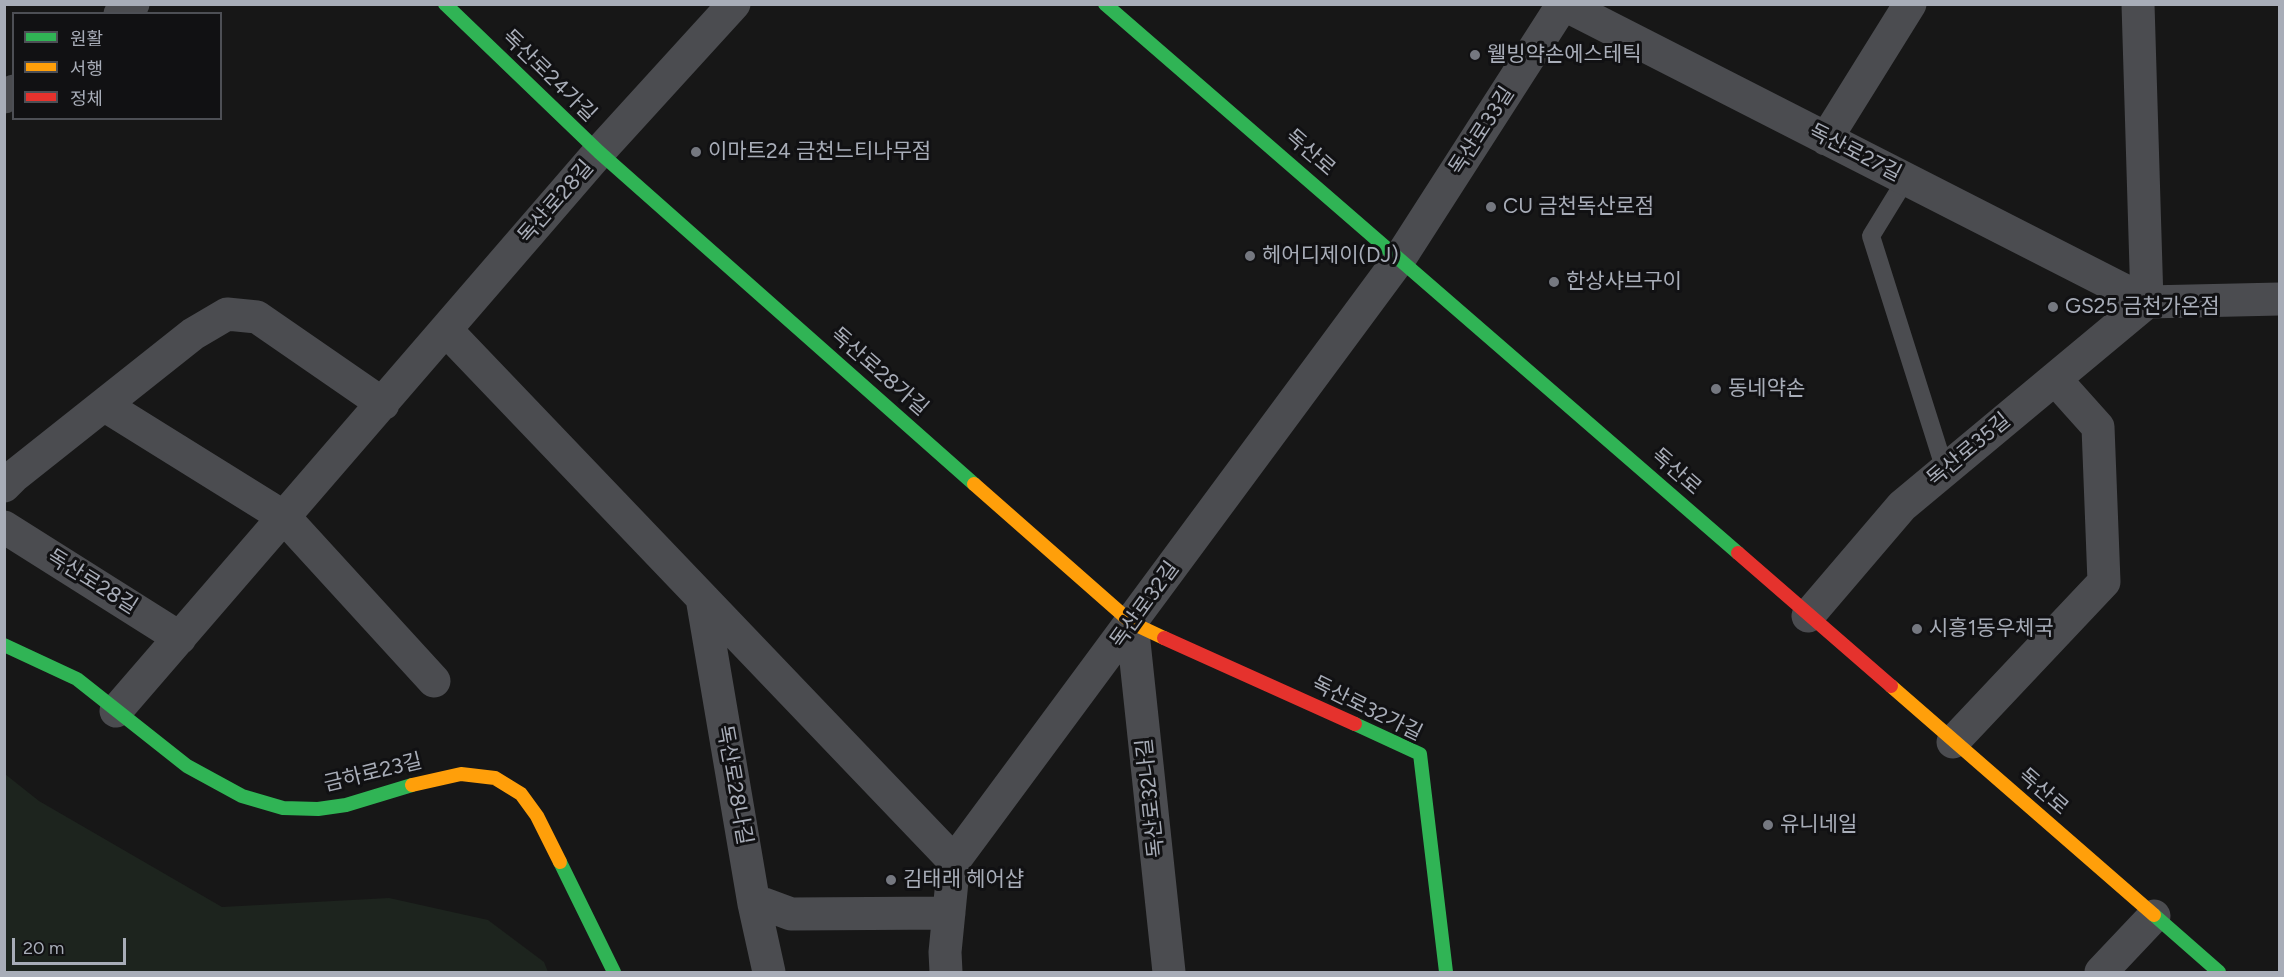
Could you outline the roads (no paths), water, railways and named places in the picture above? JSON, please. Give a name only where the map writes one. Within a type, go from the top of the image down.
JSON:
[{"type":"street","name":"독산로24가길","points":[[445,4],[599,152]]},
{"type":"street","name":"독산로","points":[[1105,4],[2219,972]]},
{"type":"street","points":[[1826,139],[1910,4]]},
{"type":"street","points":[[2138,4],[2147,302],[2280,299]]},
{"type":"street","name":"독산로33길","points":[[1400,258],[1563,5]]},
{"type":"street","name":"독산로27길","points":[[1563,5],[2147,302]]},
{"type":"street","name":"독산로28길","points":[[116,711],[723,8]]},
{"type":"street","name":"독산로28가길","points":[[599,152],[1132,623]]},
{"type":"street","name":"독산로32길","points":[[954,861],[1400,258]]},
{"type":"street","name":"독산로35길","points":[[1808,616],[1902,506],[2147,302]]},
{"type":"street","points":[[4,486],[193,334],[227,314],[257,317],[383,404]]},
{"type":"street","points":[[446,330],[954,861],[945,952],[946,972]]},
{"type":"street","points":[[1953,742],[2104,582],[2098,428],[2055,379]]},
{"type":"street","points":[[104,405],[284,517],[434,681]]},
{"type":"street","name":"독산로28길","points":[[4,527],[180,638]]},
{"type":"street","name":"독산로28나길","points":[[702,598],[754,904],[769,972]]},
{"type":"street","name":"독산로32나길","points":[[1132,623],[1169,972]]},
{"type":"street","name":"독산로32가길","points":[[1132,623],[1420,754],[1446,972]]},
{"type":"street","name":"금하로23길","points":[[4,645],[77,679],[187,766],[242,796],[284,808],[318,809],[346,805],[423,781],[461,774],[495,778],[521,794],[537,816],[614,972]]},
{"type":"street","points":[[754,904],[764,904],[791,914],[949,913]]},
{"type":"street","points":[[2101,972],[2154,915]]},
{"type":"lane","points":[[1906,180],[1871,236],[1945,470]]},
{"type":"place","name":"웰빙약손에스테틱","points":[[1475,55]]},
{"type":"place","name":"이마트24 금천느티나무점","points":[[696,152]]},
{"type":"place","name":"CU 금천독산로점","points":[[1491,207]]},
{"type":"place","name":"헤어디제이(DJ)","points":[[1250,256]]},
{"type":"place","name":"한상샤브구이","points":[[1554,282]]},
{"type":"place","name":"GS25 금천가온점","points":[[2053,307]]},
{"type":"place","name":"동네약손","points":[[1716,389]]},
{"type":"place","name":"시흥1동우체국","points":[[1917,629]]},
{"type":"place","name":"유니네일","points":[[1768,825]]},
{"type":"place","name":"김태래 헤어샵","points":[[891,880]]}]
